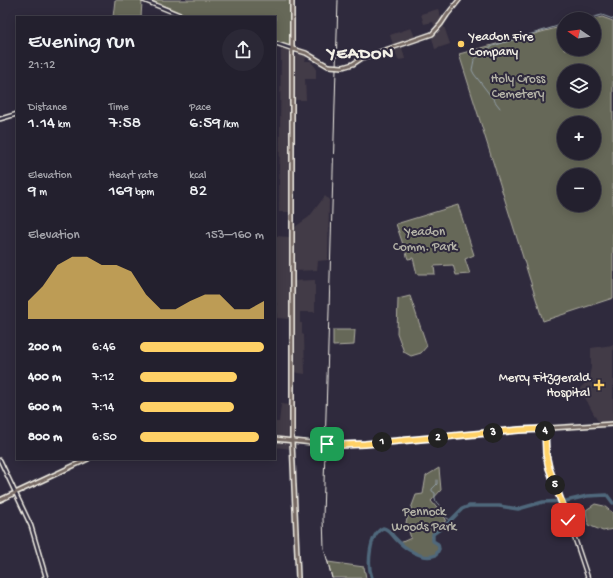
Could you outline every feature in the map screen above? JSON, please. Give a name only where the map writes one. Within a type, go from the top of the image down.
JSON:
[{"type":"main road","points":[[292,0],[292,441],[298,578]]},
{"type":"main road","points":[[293,49],[306,53],[328,66],[343,67],[362,58],[432,34],[459,0]]},
{"type":"main road","points":[[276,439],[322,444],[365,444],[519,430],[613,424]]},
{"type":"main road","points":[[0,500],[86,460]]},
{"type":"street","points":[[143,0],[183,16]]},
{"type":"street","points":[[276,43],[293,49]]},
{"type":"street","points":[[0,119],[16,114]]},
{"type":"street","points":[[545,429],[548,465],[588,578]]},
{"type":"street","points":[[0,460],[31,526],[45,578]]},
{"type":"shaded area","points":[[438,9],[450,44],[435,49],[432,38],[438,30],[433,22],[424,24],[421,14]]},
{"type":"shaded area","points":[[411,28],[416,39],[401,44],[405,59],[398,60],[390,35]]},
{"type":"shaded area","points":[[281,47],[291,51],[290,212],[279,212]]},
{"type":"shaded area","points":[[295,55],[305,55],[307,57],[305,61],[311,61],[316,68],[316,79],[305,79],[306,100],[294,100]]},
{"type":"shaded area","points":[[325,196],[329,200],[328,260],[318,261],[317,270],[294,271],[295,227],[309,217]]},
{"type":"shaded area","points":[[276,236],[289,237],[290,319],[277,318]]},
{"type":"shaded area","points":[[315,280],[315,312],[300,312],[300,323],[302,323],[302,334],[304,335],[305,374],[293,372],[293,282]]},
{"type":"shaded area","name":"Mercy Fitzgerald Hospital","points":[[613,345],[613,422],[600,422],[597,420],[580,388],[588,381],[591,368],[591,348]]},
{"type":"shaded area","points":[[281,404],[291,405],[291,449],[276,447],[276,422],[279,422]]},
{"type":"green space","points":[[115,0],[138,0],[142,2],[141,16],[113,16]]},
{"type":"green space","points":[[148,0],[290,0],[290,47],[276,41],[276,16],[189,16]]},
{"type":"green space","name":"Holy Cross Cemetery","points":[[601,17],[613,21],[613,298],[543,321],[459,54],[557,28],[557,56],[601,56]]},
{"type":"green space","name":"Yeadon Comm. Park","points":[[458,205],[474,255],[465,259],[470,274],[456,275],[453,265],[434,266],[435,274],[417,274],[413,258],[408,259],[396,224]]},
{"type":"green space","points":[[410,296],[427,346],[421,353],[411,356],[404,352],[397,333],[398,299]]},
{"type":"green space","points":[[333,330],[355,330],[354,345],[333,346]]},
{"type":"green space","name":"Pennock Woods Park","points":[[439,468],[441,490],[431,501],[446,519],[442,528],[432,536],[433,541],[439,546],[436,555],[427,557],[417,554],[400,543],[411,538],[406,522],[416,495],[423,494],[426,476]]},
{"type":"green space","points":[[595,504],[604,506],[613,513],[613,529],[603,531],[588,525],[586,510]]},
{"type":"green space","points":[[328,562],[364,567],[366,578],[332,578]]},
{"type":"waterway","points":[[601,15],[613,19]]},
{"type":"waterway","points":[[500,108],[474,74],[472,70],[474,60],[485,50],[493,46],[557,26]]},
{"type":"waterway","points":[[437,480],[437,484],[432,489],[435,493],[435,500],[445,510],[446,517],[451,521]]},
{"type":"waterway","points":[[372,578],[370,572],[370,550],[378,531],[383,528],[408,549],[420,555],[431,556],[436,555],[439,549],[438,544],[433,541],[433,534],[447,524],[462,509],[469,506],[499,506],[518,509],[543,502],[566,501],[587,496],[607,495],[613,503]]},
{"type":"railway","points":[[332,578],[324,548],[323,518],[338,0]]},
{"type":"place","name":"Yeadon Fire Company","points":[[461,44]]},
{"type":"place","name":"Mercy Fitzgerald Hospital","points":[[599,385]]},
{"type":"district","name":"YEADON","points":[[361,55]]},
{"type":"route","points":[[327,444],[365,444],[545,429],[546,454],[549,468],[568,520]]}]
